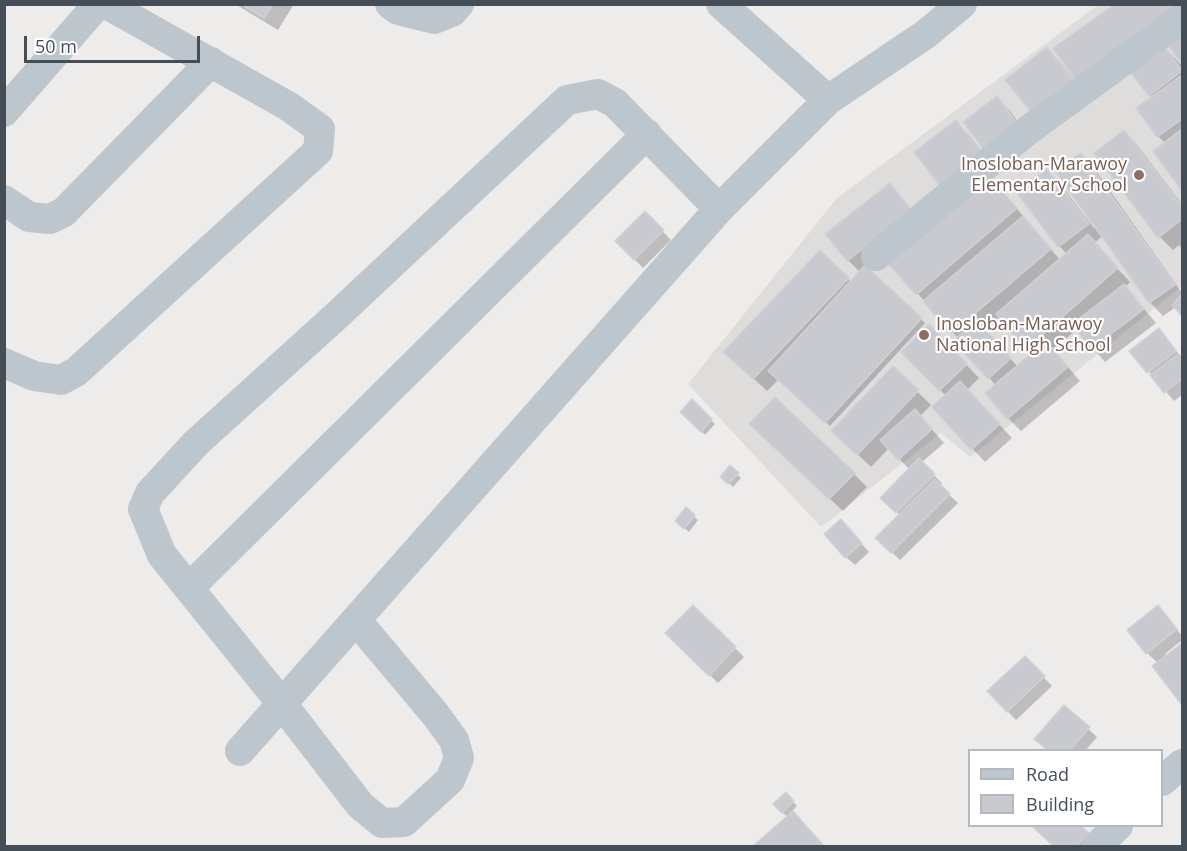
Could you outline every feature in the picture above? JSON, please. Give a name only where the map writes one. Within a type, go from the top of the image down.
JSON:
[{"type":"street","points":[[4,112],[98,4]]},
{"type":"street","points":[[4,363],[34,376],[61,380],[76,372],[318,151],[320,129],[288,106],[106,4]]},
{"type":"street","points":[[390,4],[398,10],[434,19],[452,12],[459,4]]},
{"type":"street","points":[[721,4],[828,100]]},
{"type":"street","points":[[240,751],[719,209],[828,100],[926,34],[962,4]]},
{"type":"street","points":[[876,256],[1027,131],[1182,18]]},
{"type":"street","points":[[4,200],[30,217],[50,219],[64,212],[211,62]]},
{"type":"street","points":[[356,620],[454,740],[459,758],[450,780],[404,822],[382,823],[360,805],[162,555],[143,509],[150,493],[196,443],[333,319],[567,100],[598,94],[615,103],[719,209]]},
{"type":"street","points":[[189,588],[647,134]]},
{"type":"street","points":[[1163,779],[1182,764]]},
{"type":"shaded area","name":"Inosloban-Marawoy National High School","points":[[1098,5],[1182,5],[1182,286],[970,457],[941,433],[821,527],[688,384],[837,198]]},
{"type":"building","points":[[241,4],[273,4],[264,18]]},
{"type":"building","points":[[1115,4],[1182,4],[1076,81],[1053,48]]},
{"type":"building","points":[[1182,27],[1182,64],[1165,41]]},
{"type":"building","points":[[1162,42],[1182,71],[1149,96],[1127,68]]},
{"type":"building","points":[[1047,47],[1077,86],[1036,118],[1005,80]]},
{"type":"building","points":[[1182,75],[1182,119],[1157,137],[1136,108]]},
{"type":"building","points":[[997,96],[1018,125],[985,151],[963,122]]},
{"type":"building","points":[[956,120],[982,154],[940,186],[914,152]]},
{"type":"building","points":[[1182,129],[1182,191],[1153,151]]},
{"type":"building","points":[[1124,130],[1182,206],[1182,219],[1158,238],[1094,153]]},
{"type":"building","points":[[1081,153],[1175,285],[1149,303],[1055,171]]},
{"type":"building","points":[[1047,169],[1089,224],[1058,247],[1016,192]]},
{"type":"building","points":[[988,175],[1017,208],[916,295],[887,262]]},
{"type":"building","points":[[890,183],[911,210],[847,261],[825,234]]},
{"type":"building","points":[[645,211],[664,230],[634,260],[615,241]]},
{"type":"building","points":[[1023,216],[1051,249],[951,334],[923,301]]},
{"type":"building","points":[[1088,234],[1118,268],[1026,349],[996,314]]},
{"type":"building","points":[[820,250],[849,278],[753,379],[723,352]]},
{"type":"building","points":[[865,265],[922,318],[825,423],[768,371]]},
{"type":"building","points":[[1124,284],[1144,309],[1091,349],[1072,324]]},
{"type":"building","points":[[1182,294],[1182,316],[1172,305]]},
{"type":"building","points":[[977,320],[1011,358],[988,379],[953,341]]},
{"type":"building","points":[[929,324],[967,364],[939,391],[901,352]]},
{"type":"building","points":[[1159,328],[1176,351],[1147,373],[1129,351]]},
{"type":"building","points":[[1046,341],[1068,367],[1007,419],[985,393]]},
{"type":"building","points":[[1177,355],[1182,362],[1182,379],[1164,393],[1150,375]]},
{"type":"building","points":[[893,366],[919,390],[857,455],[831,431]]},
{"type":"building","points":[[960,381],[1000,424],[971,450],[932,407]]},
{"type":"building","points":[[775,397],[855,473],[829,499],[749,424]]},
{"type":"building","points":[[692,399],[712,419],[701,432],[680,412]]},
{"type":"building","points":[[915,409],[932,429],[898,460],[880,440]]},
{"type":"building","points":[[919,458],[935,474],[896,513],[880,498]]},
{"type":"building","points":[[730,465],[739,473],[728,484],[720,477]]},
{"type":"building","points":[[935,479],[950,494],[891,553],[875,538]]},
{"type":"building","points":[[686,507],[695,515],[684,529],[675,521]]},
{"type":"building","points":[[841,519],[862,543],[845,558],[824,534]]},
{"type":"building","points":[[693,605],[736,647],[709,676],[665,633]]},
{"type":"building","points":[[1158,605],[1177,629],[1146,654],[1127,630]]},
{"type":"building","points":[[1181,644],[1182,646],[1182,705],[1152,666]]},
{"type":"building","points":[[1025,656],[1045,676],[1007,712],[987,691]]},
{"type":"building","points":[[1064,705],[1090,727],[1071,749],[1046,749],[1034,739]]},
{"type":"building","points":[[786,792],[794,801],[782,813],[773,804]]},
{"type":"building","points":[[793,811],[824,846],[753,846]]},
{"type":"building","points":[[1033,827],[1082,827],[1089,833],[1076,846],[1053,846]]},
{"type":"place","name":"Inosloban-Marawoy Elementary School","points":[[1139,175]]},
{"type":"place","name":"Inosloban-Marawoy National High School","points":[[924,335]]}]
